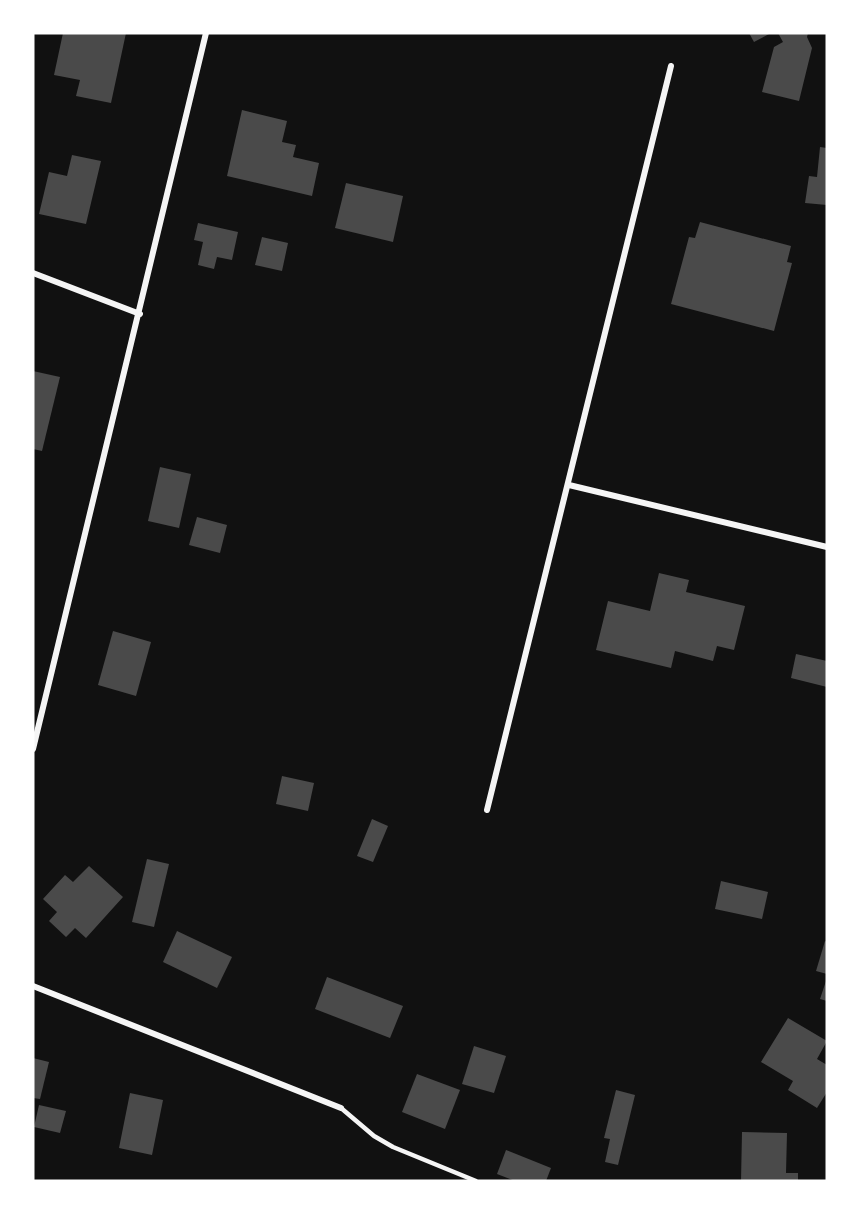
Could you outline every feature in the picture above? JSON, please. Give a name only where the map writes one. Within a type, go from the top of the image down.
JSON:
[{"type":"street","points":[[33,748],[140,314],[206,33]]},
{"type":"street","points":[[487,810],[672,66]]},
{"type":"street","points":[[33,273],[140,314]]},
{"type":"street","points":[[569,484],[827,547]]},
{"type":"street","points":[[33,986],[341,1108]]},
{"type":"lane","points":[[341,1108],[374,1136],[393,1147],[476,1181]]},
{"type":"building","points":[[63,33],[126,33],[111,103],[76,96],[80,80],[54,75]]},
{"type":"building","points":[[749,33],[771,33],[754,42]]},
{"type":"building","points":[[778,33],[808,33],[807,37],[812,48],[799,101],[762,92],[774,47],[783,42]]},
{"type":"building","points":[[242,110],[287,121],[282,142],[296,145],[293,157],[319,163],[312,196],[227,176]]},
{"type":"building","points":[[820,147],[827,148],[827,205],[805,203],[809,176],[817,177]]},
{"type":"building","points":[[72,155],[101,161],[86,224],[39,214],[49,172],[67,176]]},
{"type":"building","points":[[346,183],[403,196],[393,242],[335,228]]},
{"type":"building","points":[[700,222],[791,246],[787,262],[792,263],[774,331],[671,304],[689,237],[695,238]]},
{"type":"building","points":[[198,223],[238,232],[232,260],[217,257],[214,269],[198,265],[203,242],[194,240]]},
{"type":"building","points":[[262,237],[288,243],[282,271],[255,265]]},
{"type":"building","points":[[33,371],[60,377],[42,451],[33,449]]},
{"type":"building","points":[[160,467],[191,474],[179,528],[148,521]]},
{"type":"building","points":[[197,517],[227,525],[220,553],[189,545]]},
{"type":"building","points":[[659,573],[689,580],[686,592],[745,606],[734,650],[717,646],[713,661],[675,651],[671,668],[596,650],[608,601],[650,611]]},
{"type":"building","points":[[113,631],[151,642],[136,696],[98,685]]},
{"type":"building","points":[[796,654],[827,661],[827,687],[791,678]]},
{"type":"building","points":[[282,776],[314,783],[308,811],[276,804]]},
{"type":"building","points":[[372,819],[388,826],[373,862],[357,856]]},
{"type":"building","points":[[147,859],[169,864],[154,927],[132,922]]},
{"type":"building","points":[[89,866],[123,897],[86,938],[75,928],[66,937],[49,921],[57,912],[43,899],[65,875],[73,882]]},
{"type":"building","points":[[721,881],[768,892],[762,919],[715,909]]},
{"type":"building","points":[[177,931],[232,957],[217,988],[163,962]]},
{"type":"building","points":[[825,941],[827,942],[827,974],[816,971]]},
{"type":"building","points":[[327,977],[403,1006],[390,1038],[315,1009]]},
{"type":"building","points":[[827,978],[827,1001],[820,999]]},
{"type":"building","points":[[788,1018],[827,1041],[817,1059],[827,1065],[827,1092],[817,1108],[788,1090],[793,1081],[761,1062]]},
{"type":"building","points":[[474,1046],[506,1056],[494,1093],[462,1084]]},
{"type":"building","points":[[33,1058],[49,1062],[40,1099],[33,1098]]},
{"type":"building","points":[[417,1074],[460,1090],[445,1129],[402,1112]]},
{"type":"building","points":[[616,1090],[635,1095],[618,1165],[605,1162],[610,1139],[604,1138]]},
{"type":"building","points":[[130,1093],[163,1100],[152,1155],[119,1148]]},
{"type":"building","points":[[39,1105],[66,1111],[60,1133],[34,1127]]},
{"type":"building","points":[[742,1132],[787,1133],[786,1173],[798,1173],[798,1181],[741,1181]]},
{"type":"building","points":[[506,1150],[551,1168],[546,1181],[515,1181],[497,1174]]}]
